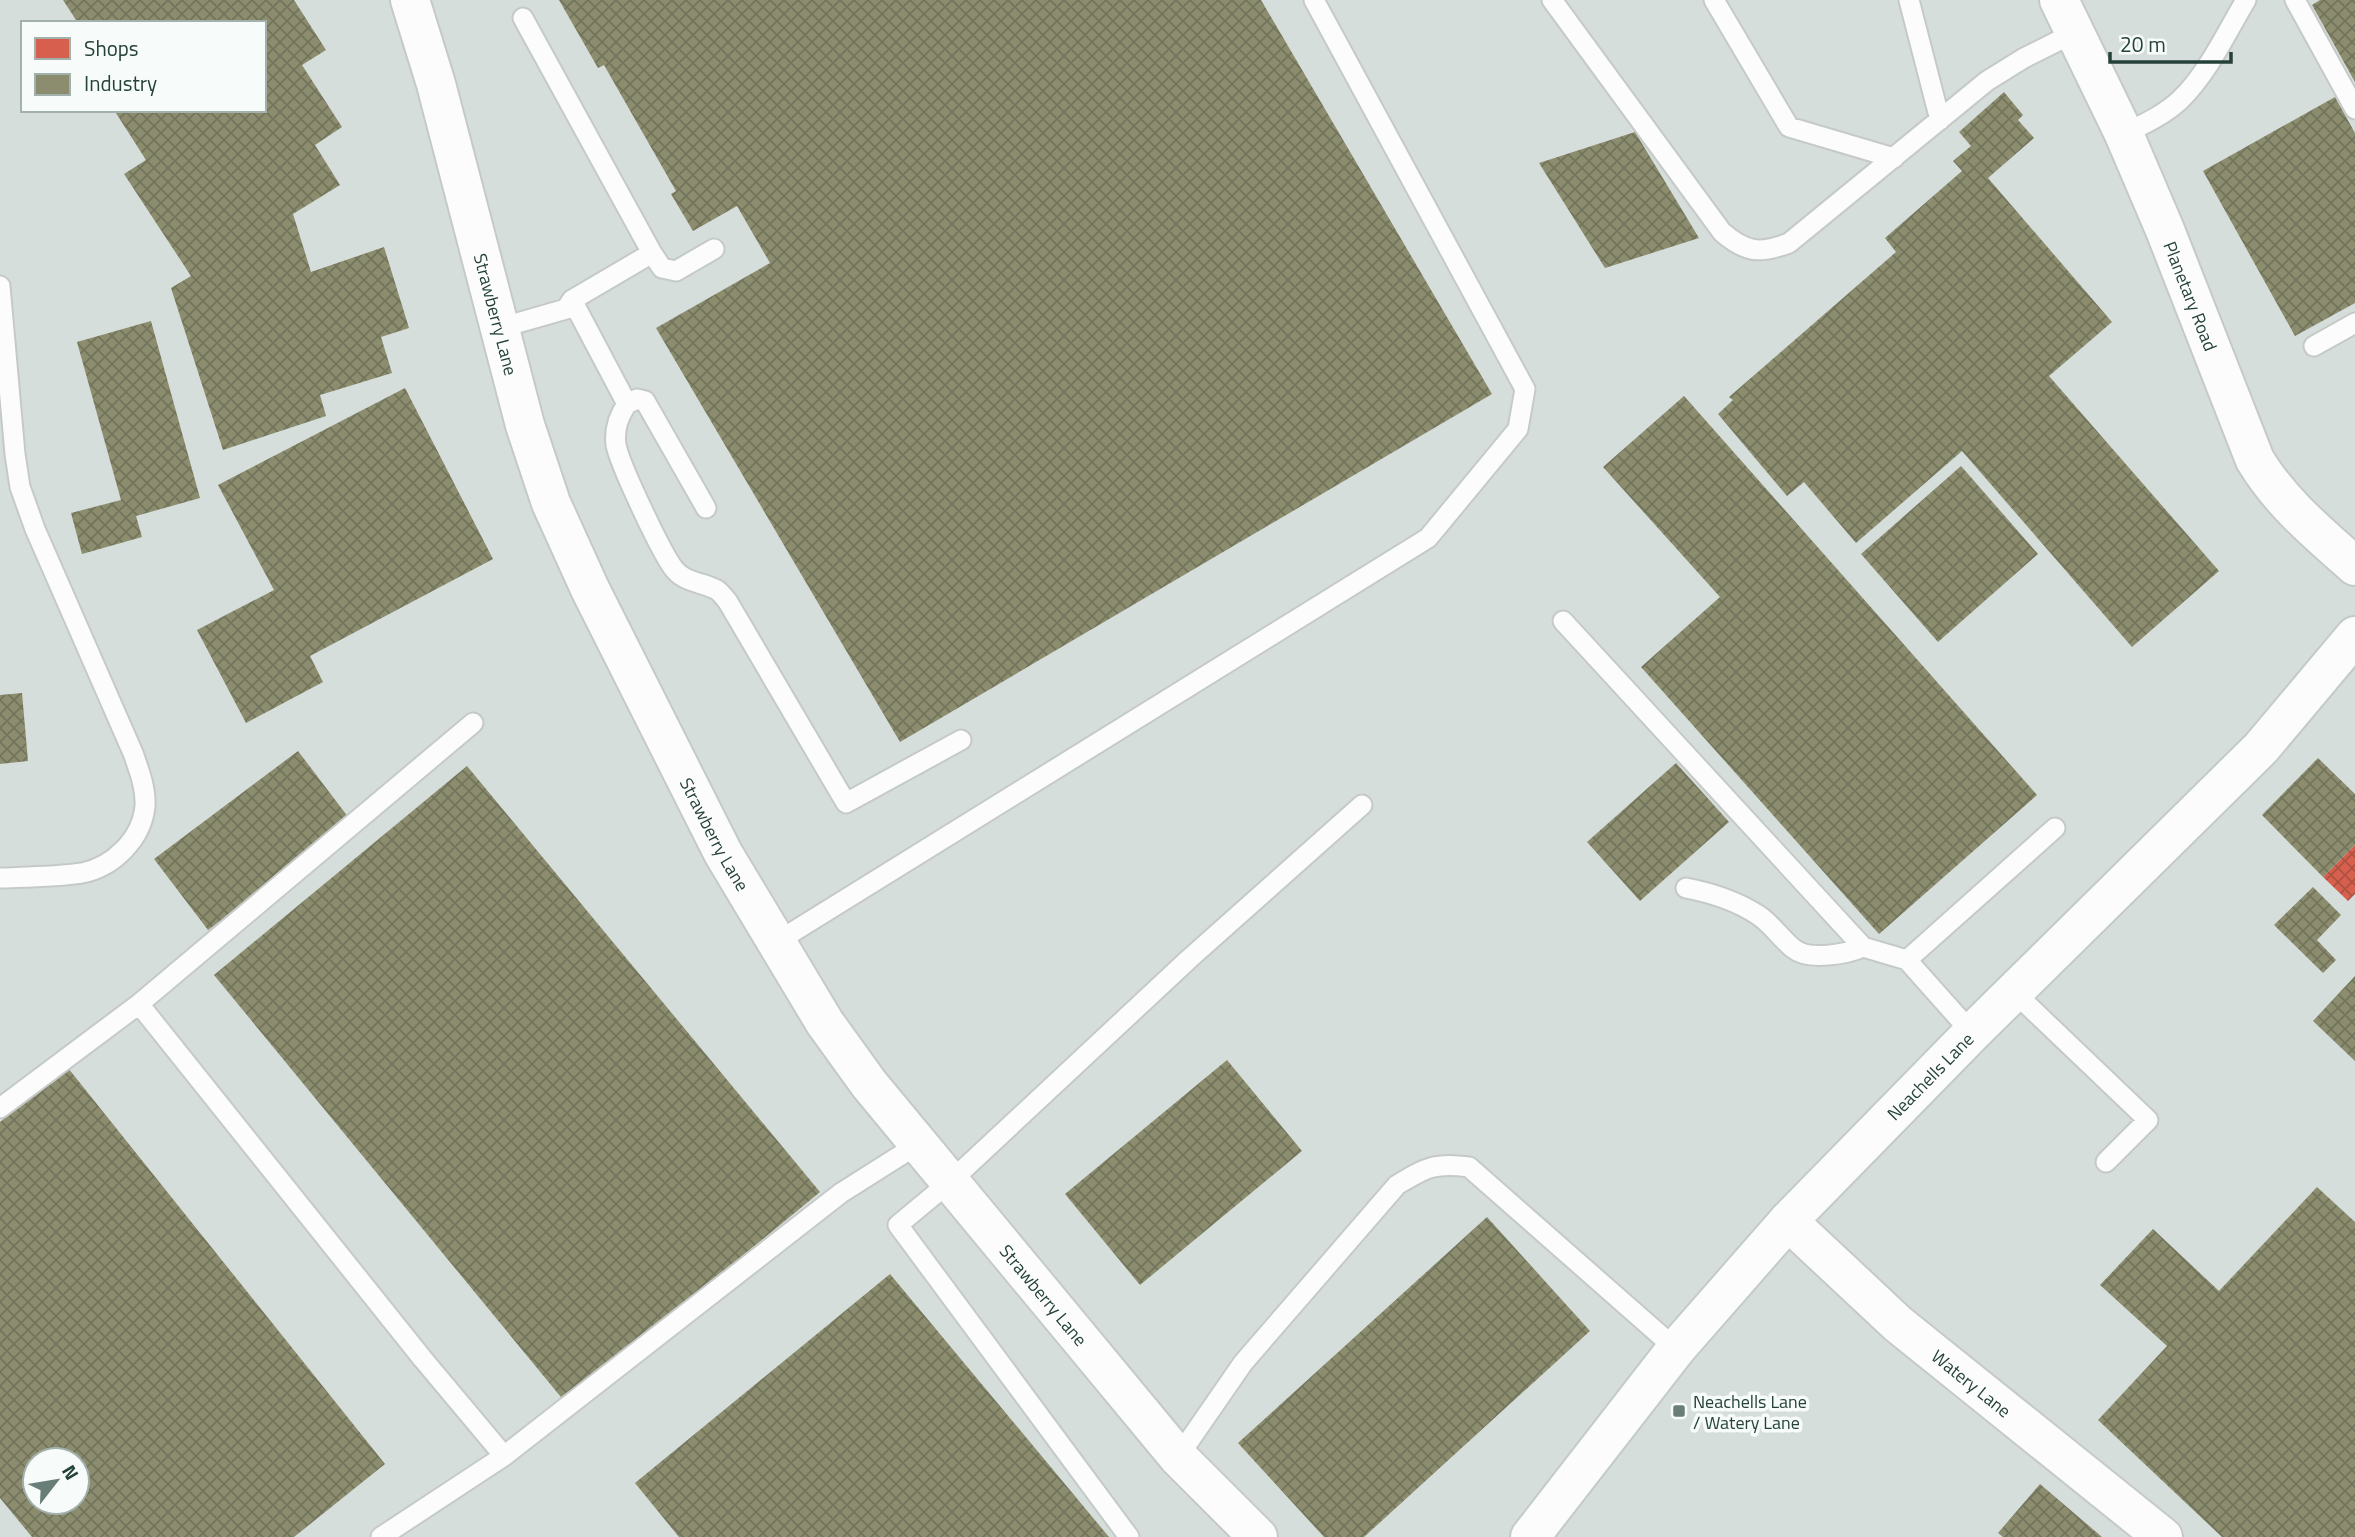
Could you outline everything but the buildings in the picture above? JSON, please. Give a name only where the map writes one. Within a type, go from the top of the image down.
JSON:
[{"type":"street","name":"Strawberry Lane","points":[[410,0],[436,84],[526,425],[551,503],[590,589],[723,853],[775,943],[832,1033],[869,1084],[1178,1457],[1258,1537]]},
{"type":"street","name":"Planetary Road","points":[[2068,16],[2124,134],[2165,230],[2255,460],[2269,483],[2291,508],[2355,566]]},
{"type":"street","name":"Neachells Lane","points":[[1530,1537],[1675,1349],[1788,1221],[1972,1033],[2261,748],[2355,636]]},
{"type":"street","name":"Watery Lane","points":[[1788,1221],[1898,1324],[2163,1537]]},
{"type":"lane","points":[[775,943],[1428,538],[1518,429],[1525,390],[1314,0]]},
{"type":"lane","points":[[1552,0],[1722,232],[1734,243],[1750,250],[1768,251],[1789,243],[1987,81],[2024,58],[2068,16]]},
{"type":"lane","points":[[1714,0],[1789,127],[1894,158]]},
{"type":"lane","points":[[1909,0],[1940,120]]},
{"type":"lane","points":[[2124,134],[2162,114],[2181,99],[2205,68],[2246,0]]},
{"type":"lane","points":[[2295,0],[2355,108]]},
{"type":"lane","points":[[523,18],[662,268],[676,271],[715,249]]},
{"type":"lane","points":[[500,328],[566,309],[572,300],[652,253]]},
{"type":"lane","points":[[0,286],[20,487],[35,528],[133,753],[144,786],[145,807],[136,834],[122,853],[106,864],[83,873],[0,878]]},
{"type":"lane","points":[[572,300],[627,404]]},
{"type":"lane","points":[[2314,346],[2355,323]]},
{"type":"lane","points":[[706,508],[645,401],[637,399],[627,404],[618,417],[616,445],[661,548],[674,569],[683,577],[718,590],[728,602],[846,803],[961,740]]},
{"type":"lane","points":[[1563,621],[1863,947],[1907,960],[1972,1033]]},
{"type":"lane","points":[[0,1108],[139,1004],[473,723]]},
{"type":"lane","points":[[1129,1537],[898,1225],[951,1181],[1189,959],[1362,805]]},
{"type":"lane","points":[[1907,960],[2055,828]]},
{"type":"lane","points":[[1686,888],[1722,896],[1760,916],[1796,951],[1821,956],[1851,952],[1863,947]]},
{"type":"lane","points":[[2015,993],[2148,1120],[2106,1162]]},
{"type":"lane","points":[[139,1004],[422,1358],[505,1456]]},
{"type":"lane","points":[[382,1537],[505,1456],[841,1193],[920,1143]]},
{"type":"lane","points":[[1178,1457],[1243,1363],[1396,1185],[1421,1170],[1447,1163],[1469,1167],[1675,1349]]},
{"type":"shaded area","points":[[0,0],[2355,0],[2355,1537],[0,1537]]},
{"type":"place","name":"Neachells Lane / Watery Lane","points":[[1679,1411]]}]
